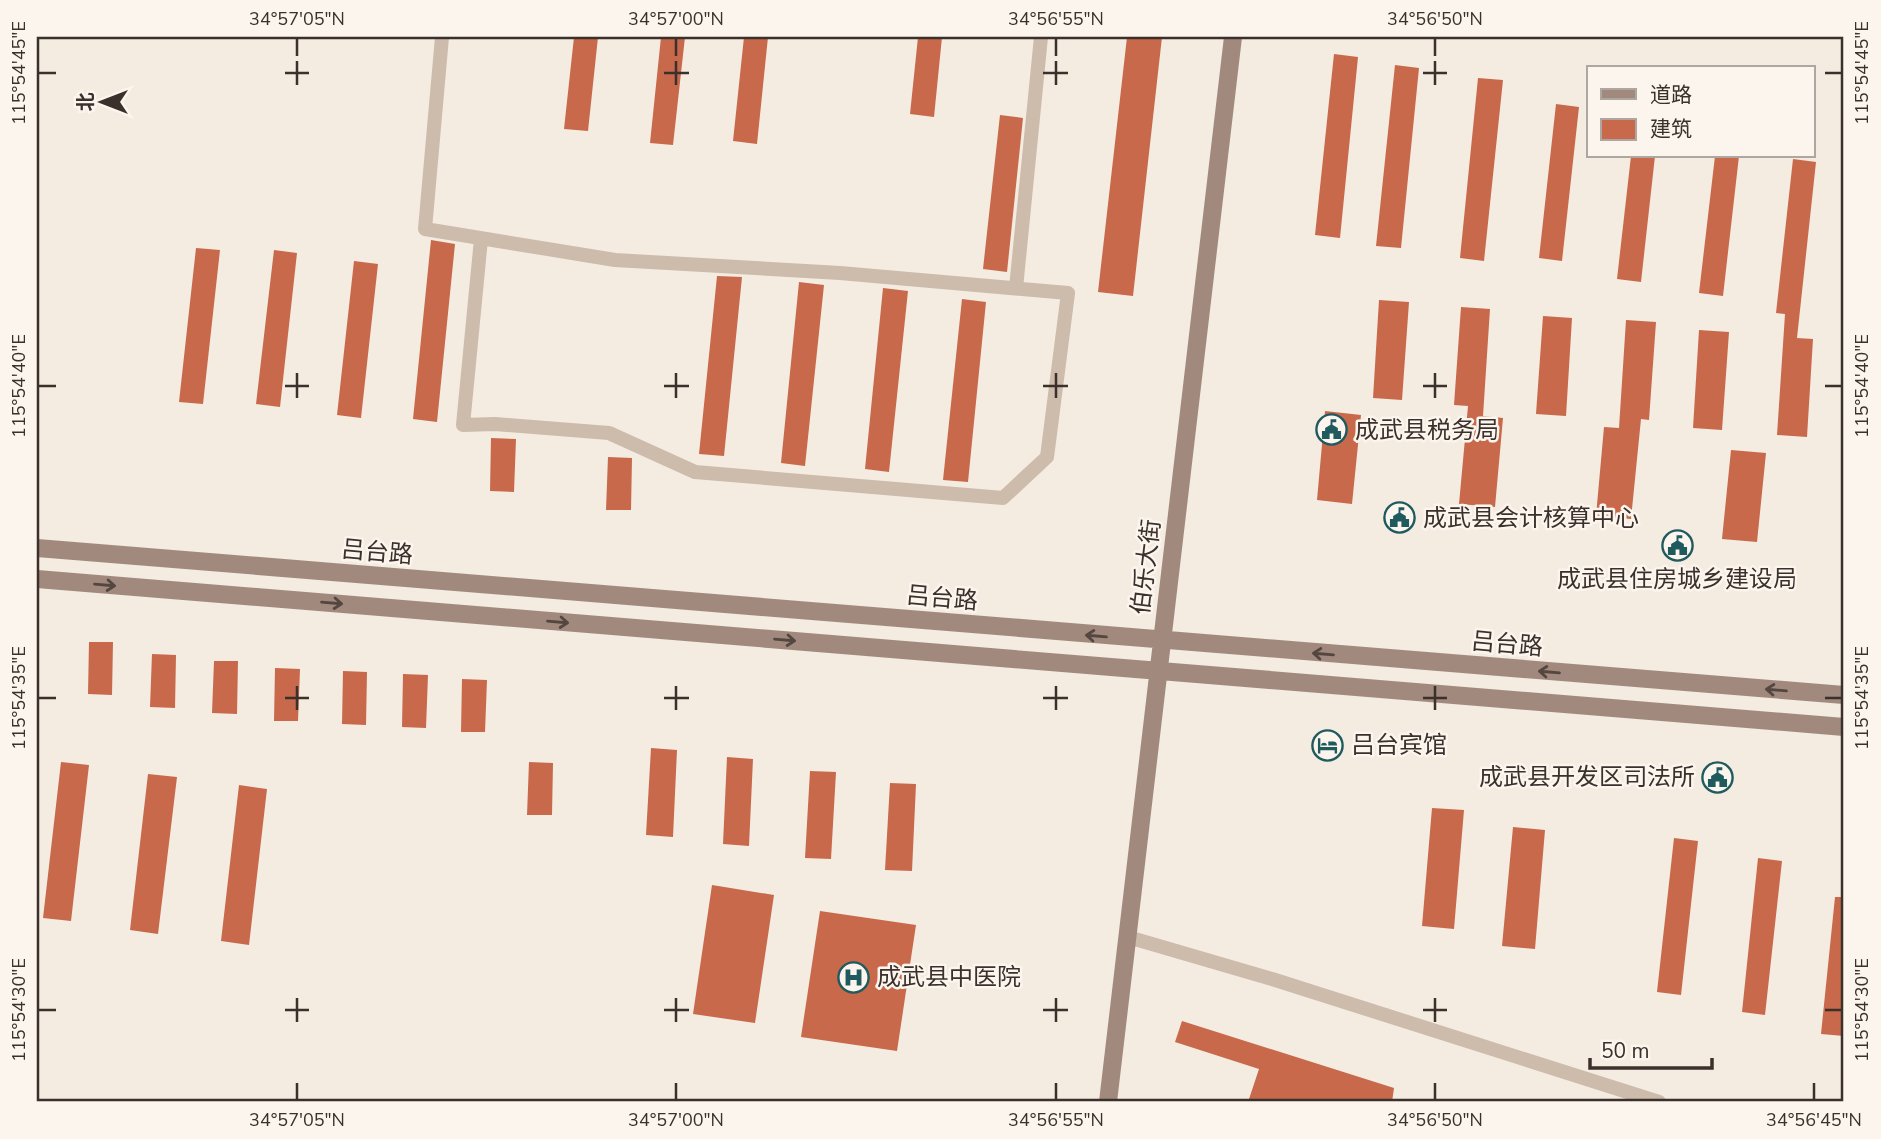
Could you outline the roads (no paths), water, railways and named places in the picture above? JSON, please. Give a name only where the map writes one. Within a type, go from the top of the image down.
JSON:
[{"type":"main road","name":"伯乐大街","points":[[1108,1102],[1233,37]]},
{"type":"main road","name":"吕台路","points":[[37,548],[1844,695]]},
{"type":"main road","points":[[37,579],[1844,727]]},
{"type":"street","points":[[442,37],[425,229],[615,260],[840,273],[1068,293],[1047,457],[1003,498],[695,472],[609,433],[495,424],[463,425],[481,239]]},
{"type":"street","points":[[1016,288],[1041,37]]},
{"type":"street","points":[[1128,937],[1272,979],[1659,1102]]},
{"type":"place","name":"成武县税务局","points":[[1332,430]]},
{"type":"place","name":"成武县会计核算中心","points":[[1400,518]]},
{"type":"place","name":"成武县住房城乡建设局","points":[[1677,545]]},
{"type":"place","name":"吕台宾馆","points":[[1328,745]]},
{"type":"place","name":"成武县开发区司法所","points":[[1718,777]]},
{"type":"place","name":"成武县中医院","points":[[854,977]]}]
